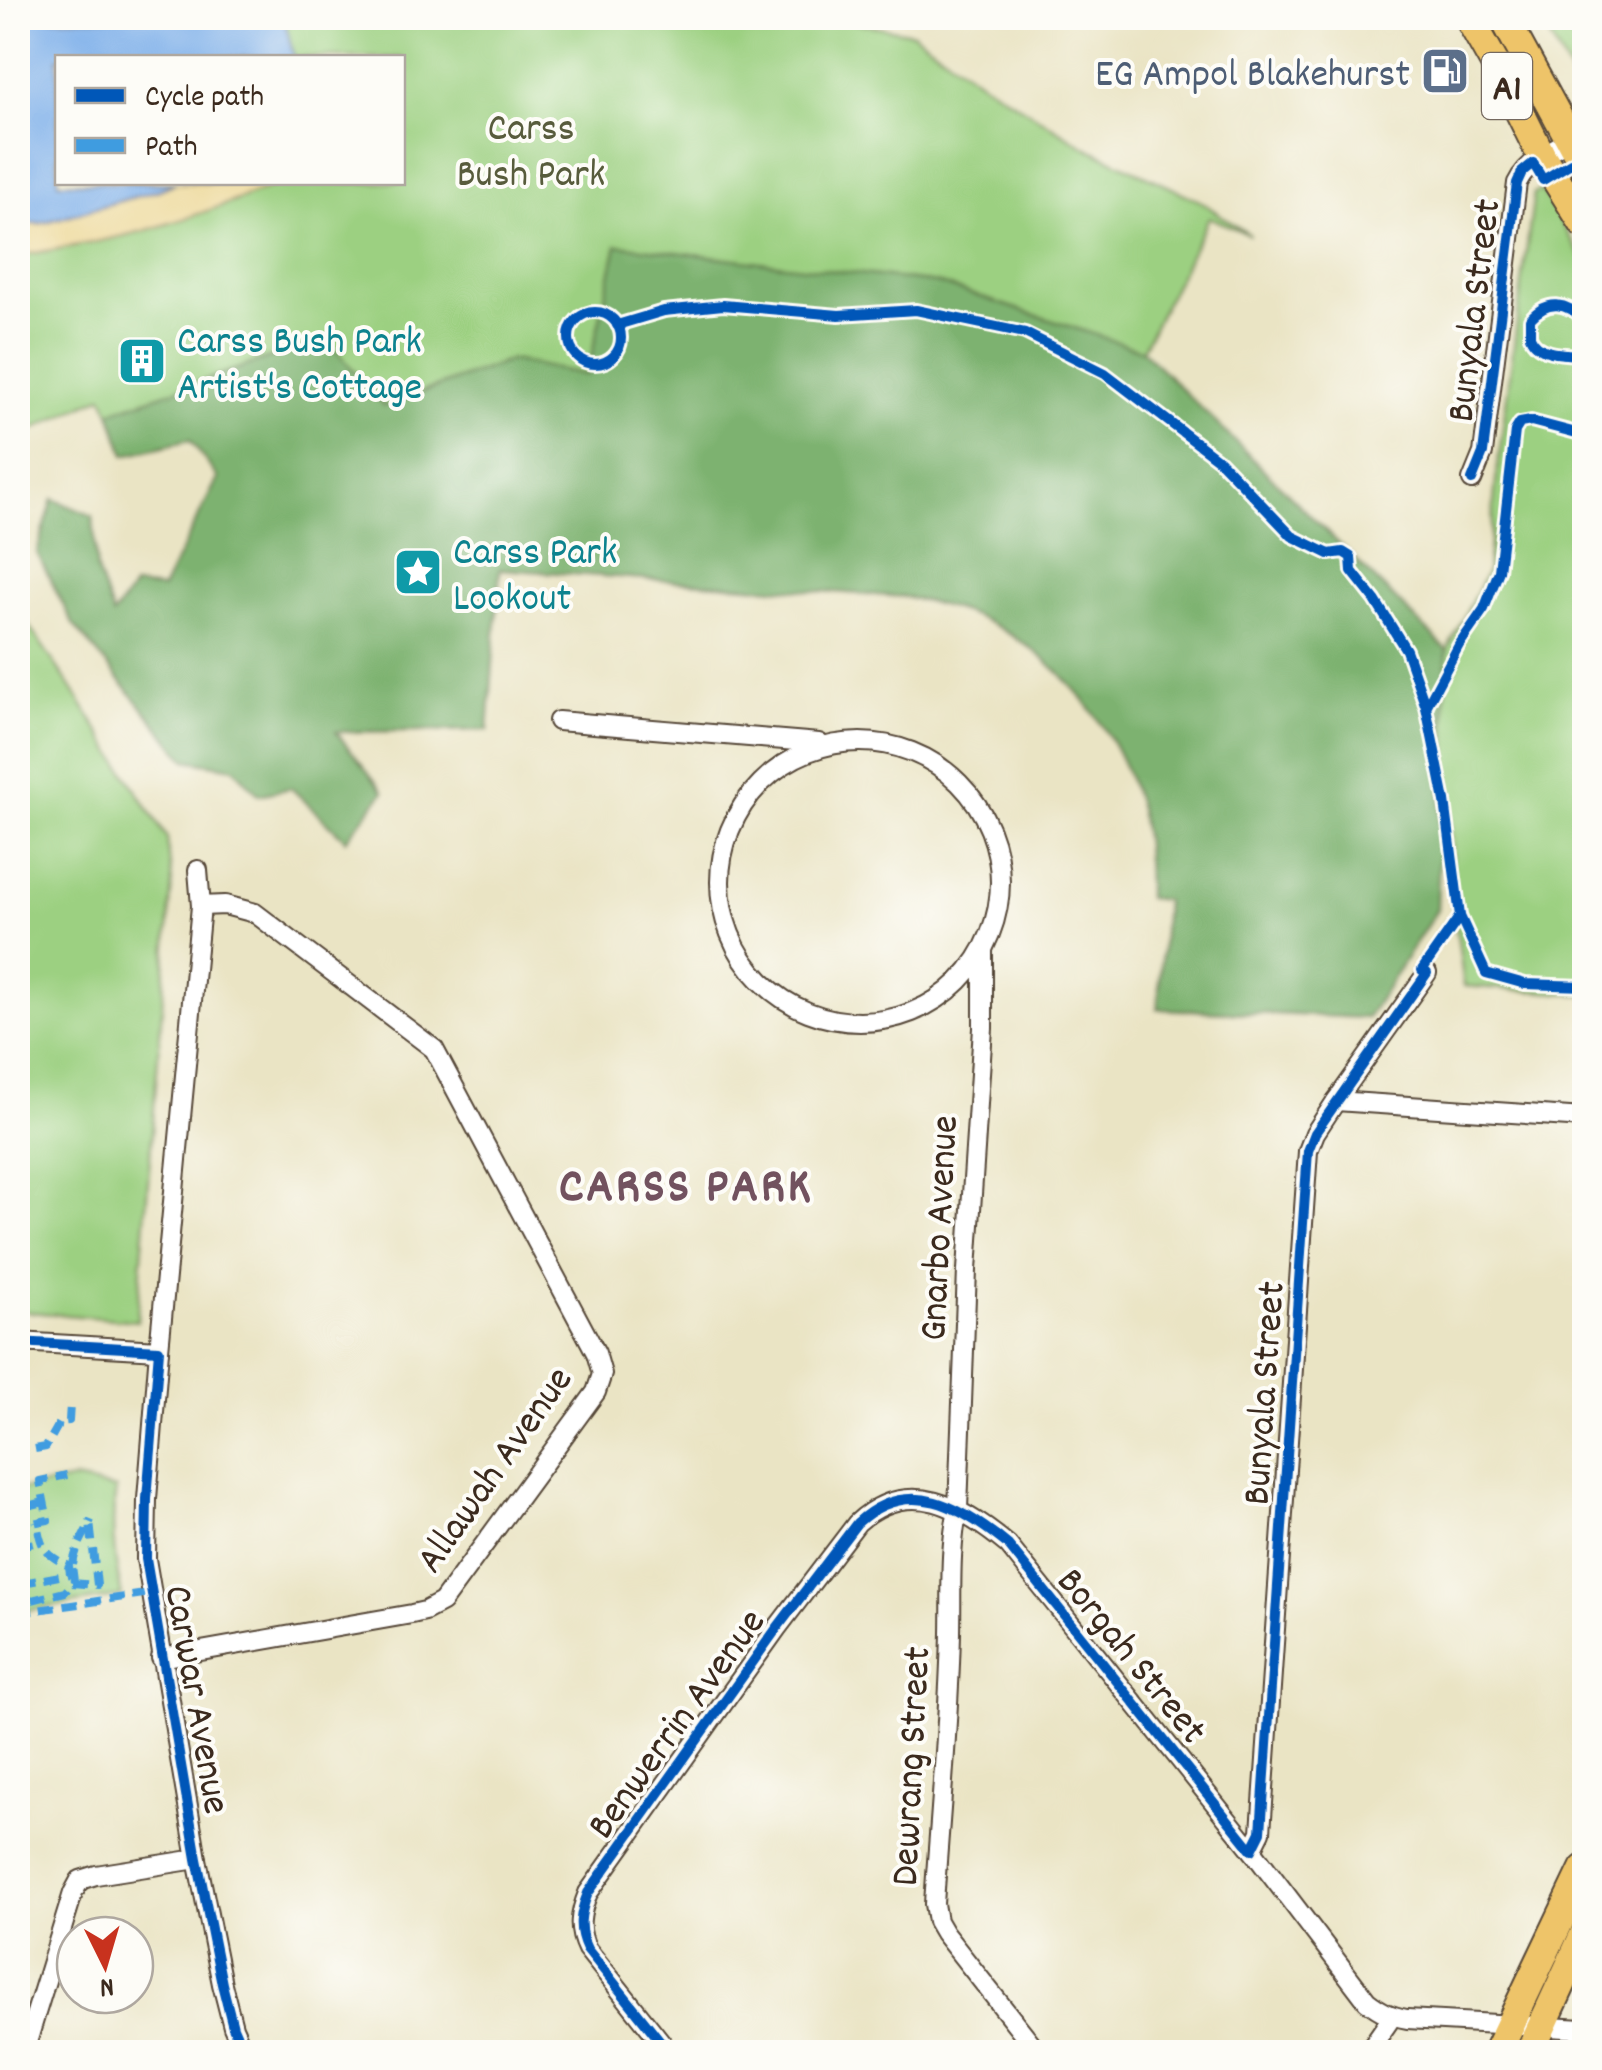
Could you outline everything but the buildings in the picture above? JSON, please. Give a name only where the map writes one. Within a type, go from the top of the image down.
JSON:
[{"type":"highway","name":"A1","points":[[1469,18],[1542,157],[1584,224]]},
{"type":"highway","name":"A1","points":[[1504,18],[1577,137],[1584,165]]},
{"type":"highway","points":[[1498,2052],[1584,1869]]},
{"type":"highway","points":[[1537,2040],[1584,1935]]},
{"type":"street","name":"Bunyala Street","points":[[1472,480],[1482,452],[1517,184],[1522,172],[1577,137]]},
{"type":"street","name":"Gnarbo Avenue","points":[[558,721],[824,744],[871,744],[907,752],[941,768],[971,798],[994,842],[999,874],[998,911],[993,934],[959,982],[924,1007],[888,1019],[843,1022],[802,1010],[768,989],[740,956],[722,913],[723,852],[738,812],[762,779],[779,764],[824,744]]},
{"type":"street","name":"Carwar Avenue","points":[[198,870],[201,906],[159,1350],[146,1559],[197,1859],[227,2008],[244,2052]]},
{"type":"street","name":"Allawah Avenue","points":[[161,1658],[412,1614],[442,1602],[596,1392],[602,1374],[596,1354],[434,1049],[256,913],[225,905],[201,906]]},
{"type":"street","name":"Gnarbo Avenue","points":[[958,1510],[984,1028],[983,952]]},
{"type":"street","name":"Bunyala Street","points":[[1252,1850],[1261,1832],[1308,1151],[1336,1101],[1427,973]]},
{"type":"street","points":[[1336,1101],[1584,1118]]},
{"type":"street","points":[[18,1342],[159,1350]]},
{"type":"street","name":"Benwerrin Avenue","points":[[669,2052],[587,1949],[580,1918],[588,1893],[857,1522],[888,1501],[904,1499],[922,1498],[958,1510]]},
{"type":"street","name":"Borgah Street","points":[[958,1510],[1008,1545],[1252,1850],[1367,2001],[1392,2017]]},
{"type":"street","name":"Dewrang Street","points":[[958,1510],[952,1536],[951,1632],[935,1914],[951,1942],[1038,2052]]},
{"type":"street","points":[[24,2052],[80,1880],[96,1874],[197,1859]]},
{"type":"street","points":[[1365,2052],[1392,2017],[1510,2026],[1537,2040],[1584,2030]]},
{"type":"green space","name":"Carss Bush Park","points":[[284,18],[829,18],[913,33],[978,80],[1087,148],[1200,201],[1250,235],[1209,217],[1142,350],[937,283],[617,246],[588,375],[511,360],[383,406],[326,339],[110,412],[103,396],[19,436],[18,256],[167,224],[275,185],[405,185],[405,55],[293,55]]},
{"type":"green space","points":[[1540,18],[1552,18],[1584,48],[1584,101]]},
{"type":"green space","points":[[1542,190],[1584,261],[1584,995],[1464,986],[1454,912],[1445,701],[1447,650],[1487,572],[1534,193]]},
{"type":"green space","points":[[617,245],[937,283],[1142,350],[1447,650],[1437,910],[1367,1018],[1158,1009],[1165,900],[1147,898],[1139,811],[1112,742],[1077,692],[1032,649],[979,618],[924,601],[500,569],[488,730],[336,732],[384,792],[346,840],[291,788],[259,795],[234,768],[186,760],[73,624],[37,553],[53,499],[93,516],[97,571],[113,615],[134,586],[162,589],[218,478],[190,440],[125,455],[110,412],[326,339],[384,406],[511,360],[587,375]]},
{"type":"green space","points":[[18,601],[28,625],[167,838],[172,882],[137,1321],[18,1311]]},
{"type":"green space","points":[[74,1480],[116,1489],[114,1543],[122,1596],[18,1612],[18,1490]]},
{"type":"sand","points":[[170,185],[275,185],[151,229],[18,256],[18,225],[42,223]]},
{"type":"water","points":[[18,18],[284,18],[293,55],[55,55],[55,185],[170,185],[42,223],[18,225]]},
{"type":"marked path","points":[[35,1449],[46,1447],[60,1422],[69,1421],[70,1404]]},
{"type":"marked path","points":[[44,1502],[24,1507],[28,1524],[48,1520],[40,1481],[67,1475]]},
{"type":"marked path","points":[[73,1565],[91,1520]]},
{"type":"marked path","points":[[18,1559],[23,1583],[70,1574],[69,1566],[45,1549],[37,1522]]},
{"type":"marked path","points":[[72,1583],[97,1585],[90,1522]]},
{"type":"marked path","points":[[18,1546],[40,1542]]},
{"type":"marked path","points":[[32,1600],[65,1592],[74,1581],[72,1566]]},
{"type":"marked path","points":[[18,1613],[151,1593]]},
{"type":"cycle path","points":[[1472,480],[1483,453],[1517,183],[1533,163],[1543,180],[1584,155]]},
{"type":"cycle path","points":[[617,325],[664,311],[723,305],[839,315],[916,310],[1025,333],[1105,373],[1219,460],[1292,536],[1329,554],[1343,552],[1351,557],[1352,571],[1406,650],[1426,707],[1445,801],[1460,916],[1486,973],[1525,984],[1584,986]]},
{"type":"cycle path","points":[[1584,320],[1557,305],[1544,308],[1530,319],[1530,336],[1539,347],[1554,353],[1584,355]]},
{"type":"cycle path","points":[[595,312],[613,320],[621,338],[613,356],[595,364],[577,356],[569,338],[577,320],[595,312]]},
{"type":"cycle path","points":[[1426,707],[1459,645],[1484,609],[1499,571],[1515,431],[1520,423],[1531,421],[1584,435]]},
{"type":"cycle path","points":[[669,2052],[587,1949],[581,1921],[588,1893],[857,1523],[896,1501],[916,1499],[954,1509],[1008,1545],[1252,1850],[1261,1832],[1308,1151],[1315,1133],[1427,973],[1422,970],[1460,916]]},
{"type":"cycle path","points":[[18,1342],[159,1350],[146,1559],[197,1859],[222,1984],[244,2052]]},
{"type":"place","name":"EG Ampol Blakehurst","points":[[1445,71]]},
{"type":"place","name":"Carss Bush Park Artist's Cottage","points":[[142,361]]},
{"type":"place","name":"Carss Park Lookout","points":[[418,572]]},
{"type":"district","name":"CARSS PARK","points":[[686,1182]]}]
